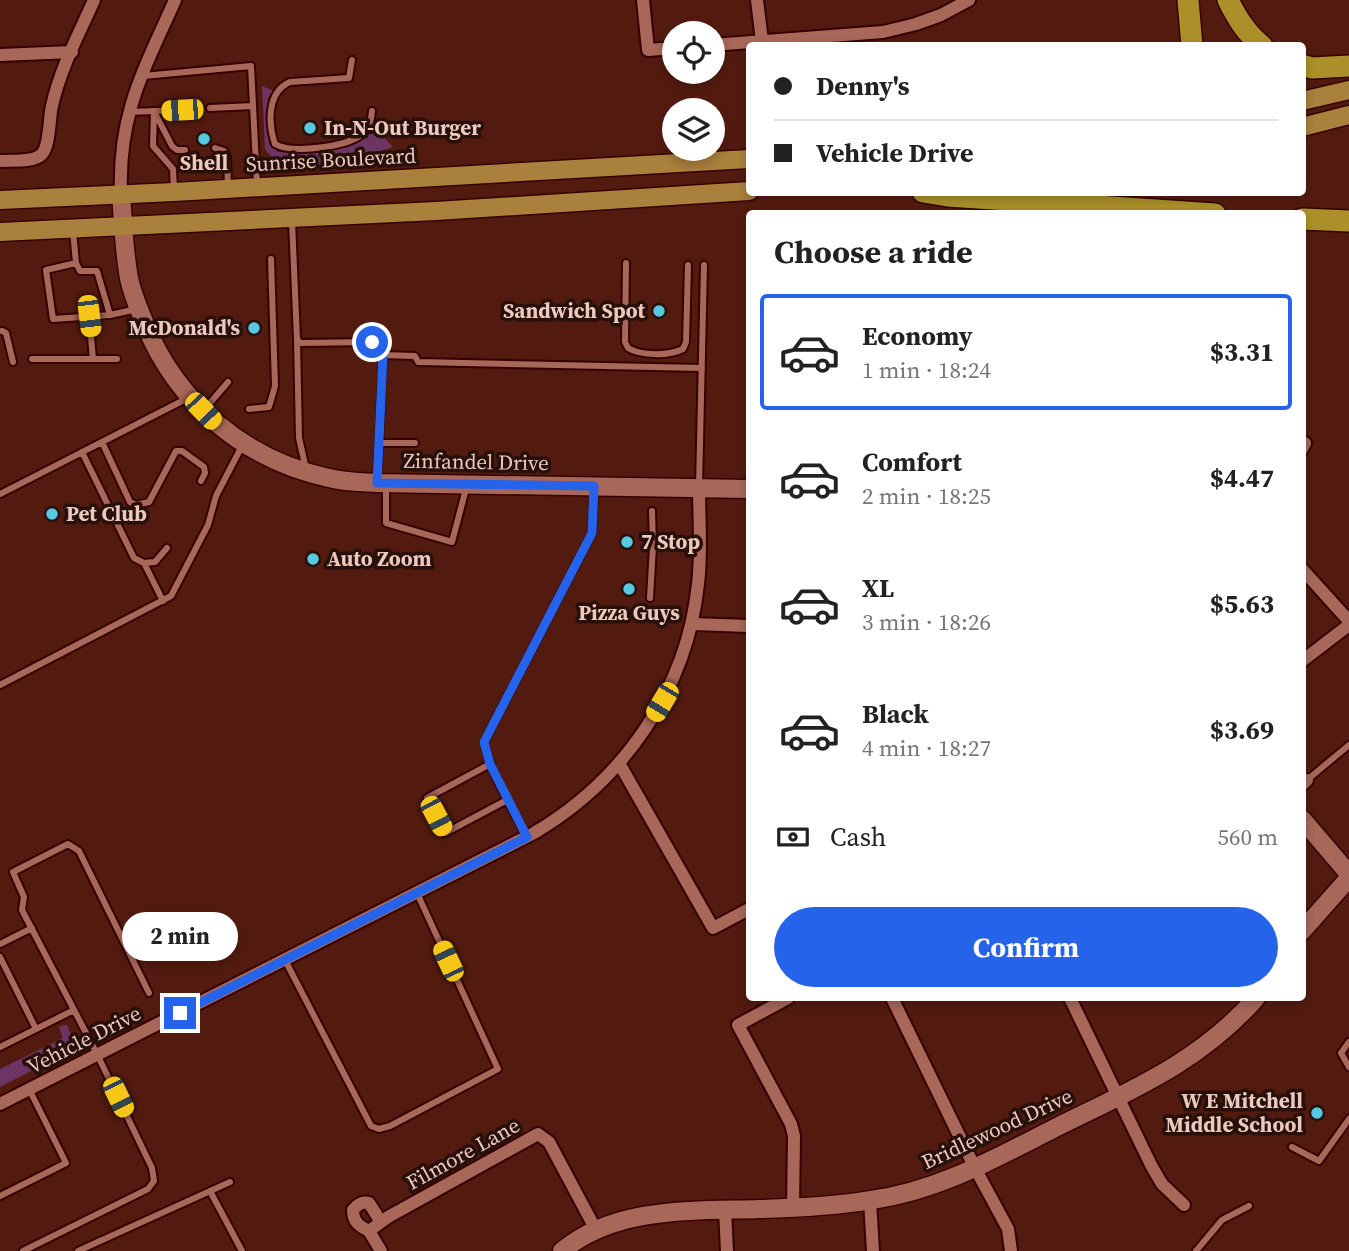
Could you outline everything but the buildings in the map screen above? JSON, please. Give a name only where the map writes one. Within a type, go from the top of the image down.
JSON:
[{"type":"highway","points":[[1188,0],[1192,42]]},
{"type":"highway","points":[[1228,0],[1243,26],[1258,42]]},
{"type":"highway","points":[[1306,66],[1349,66]]},
{"type":"highway","points":[[948,196],[1156,210]]},
{"type":"highway","points":[[1306,219],[1349,221]]},
{"type":"main road","points":[[1306,100],[1349,90]]},
{"type":"main road","points":[[1306,126],[1349,115]]},
{"type":"main road","name":"Sunrise Boulevard","points":[[0,200],[746,159]]},
{"type":"main road","points":[[0,232],[746,191]]},
{"type":"street","points":[[0,160],[32,159],[43,153],[51,106],[94,0]]},
{"type":"street","name":"Zinfandel Drive","points":[[176,0],[141,76],[128,112],[121,147],[124,227],[130,281],[155,348],[181,388],[219,428],[243,444],[330,479],[467,485],[746,488]]},
{"type":"street","points":[[643,0],[648,50],[662,49]]},
{"type":"street","points":[[757,0],[762,41]]},
{"type":"street","points":[[750,42],[883,32],[942,15],[969,0]]},
{"type":"street","points":[[725,44],[746,42]]},
{"type":"street","points":[[0,55],[72,52]]},
{"type":"street","name":"Vehicle Drive","points":[[0,1104],[527,837],[575,807],[600,785],[645,730],[677,672],[692,624],[698,586],[699,488]]},
{"type":"street","points":[[1306,574],[1349,623],[1306,658]]},
{"type":"street","points":[[692,624],[746,626]]},
{"type":"street","points":[[619,763],[713,928],[746,911]]},
{"type":"street","points":[[1306,824],[1349,876],[1306,926]]},
{"type":"street","points":[[782,1001],[738,1025],[791,1124],[794,1136],[793,1206]]},
{"type":"street","points":[[893,1001],[975,1168],[1008,1229],[1010,1251]]},
{"type":"street","points":[[1071,1001],[1162,1184],[1184,1205]]},
{"type":"street","name":"Bridlewood Drive","points":[[562,1251],[596,1230],[639,1217],[870,1201],[928,1188],[975,1168],[1183,1062],[1207,1045],[1253,1001]]},
{"type":"street","name":"Filmore Lane","points":[[369,1231],[538,1134],[549,1142],[596,1230]]},
{"type":"street","points":[[870,1201],[873,1251]]},
{"type":"street","points":[[381,1222],[369,1203],[363,1202],[352,1210],[354,1219],[369,1231],[381,1251]]},
{"type":"street","points":[[725,1210],[727,1251]]},
{"type":"lane","points":[[352,60],[349,78],[290,82],[281,86],[272,98],[275,144],[288,149],[332,146],[360,136],[370,124],[372,111]]},
{"type":"lane","points":[[141,76],[251,66],[257,187]]},
{"type":"lane","points":[[210,108],[253,106]]},
{"type":"lane","points":[[128,112],[182,110]]},
{"type":"lane","points":[[154,111],[172,146],[177,150],[184,150]]},
{"type":"lane","points":[[154,111],[153,146],[173,169],[174,192]]},
{"type":"lane","points":[[215,148],[224,151],[227,157],[228,189]]},
{"type":"lane","points":[[292,218],[299,438],[307,472]]},
{"type":"lane","points":[[73,229],[76,263],[80,271],[97,271],[110,315]]},
{"type":"lane","points":[[249,409],[269,407],[275,386],[271,259]]},
{"type":"lane","points":[[76,263],[46,270],[53,319],[110,315],[139,309]]},
{"type":"lane","points":[[626,263],[625,342],[628,348],[636,352],[669,353],[683,349],[686,342],[688,265]]},
{"type":"lane","points":[[699,488],[704,265]]},
{"type":"lane","points":[[89,316],[93,359]]},
{"type":"lane","points":[[2,331],[6,332],[13,362]]},
{"type":"lane","points":[[297,339],[300,342],[372,342],[383,355],[379,443],[386,523],[452,542],[467,485]]},
{"type":"lane","points":[[383,355],[415,356],[418,362],[702,368]]},
{"type":"lane","points":[[32,359],[117,359]]},
{"type":"lane","points":[[203,411],[228,382]]},
{"type":"lane","points":[[0,494],[190,397]]},
{"type":"lane","points":[[102,442],[130,502],[136,505],[149,502],[176,451],[182,451],[204,467],[205,474],[201,481]]},
{"type":"lane","points":[[379,443],[415,443]]},
{"type":"lane","points":[[0,685],[171,596],[208,525],[216,496],[243,444]]},
{"type":"lane","points":[[82,452],[134,558],[144,563],[155,562],[167,548]]},
{"type":"lane","points":[[527,837],[490,764],[484,742],[592,533],[594,486]]},
{"type":"lane","points":[[650,598],[652,511]]},
{"type":"lane","points":[[653,546],[700,547]]},
{"type":"lane","points":[[144,563],[163,601]]},
{"type":"lane","points":[[1306,781],[1349,745]]},
{"type":"lane","points":[[490,764],[427,799],[445,833],[507,800]]},
{"type":"lane","points":[[23,1251],[148,1189],[154,1181],[152,1168],[97,1054],[22,910],[24,897],[13,872],[68,844],[79,851],[149,993]]},
{"type":"lane","points":[[285,960],[371,1126],[379,1129],[390,1126],[498,1069],[417,893]]},
{"type":"lane","points":[[0,944],[32,928]]},
{"type":"lane","points":[[0,957],[36,1030]]},
{"type":"lane","points":[[0,1047],[74,1010]]},
{"type":"lane","points":[[1349,1042],[1341,1053],[1349,1067]]},
{"type":"lane","points":[[0,1196],[66,1163],[29,1089]]},
{"type":"lane","points":[[1292,1147],[1319,1161],[1349,1119]]},
{"type":"lane","points":[[78,1251],[230,1182]]},
{"type":"lane","points":[[210,1191],[242,1251]]},
{"type":"lane","points":[[1196,1251],[1222,1220],[1250,1206]]},
{"type":"shaded area","points":[[262,86],[273,91],[268,98],[269,144],[278,152],[333,150],[379,132],[393,147],[327,167],[281,169],[265,149]]},
{"type":"shaded area","points":[[67,1025],[73,1040],[64,1054],[0,1087],[0,1069],[63,1038],[59,1027]]},
{"type":"place","name":"In-N-Out Burger","points":[[310,128]]},
{"type":"place","name":"Shell","points":[[204,139]]},
{"type":"place","name":"Sandwich Spot","points":[[659,311]]},
{"type":"place","name":"McDonald's","points":[[254,328]]},
{"type":"place","name":"Pet Club","points":[[52,514]]},
{"type":"place","name":"7 Stop","points":[[627,542]]},
{"type":"place","name":"Auto Zoom","points":[[313,559]]},
{"type":"place","name":"Pizza Guys","points":[[629,589]]},
{"type":"place","name":"W E Mitchell Middle School","points":[[1317,1113]]},
{"type":"route","points":[[180,1013],[527,837],[490,764],[484,742],[592,533],[594,486],[377,483],[383,355],[372,342]]}]
